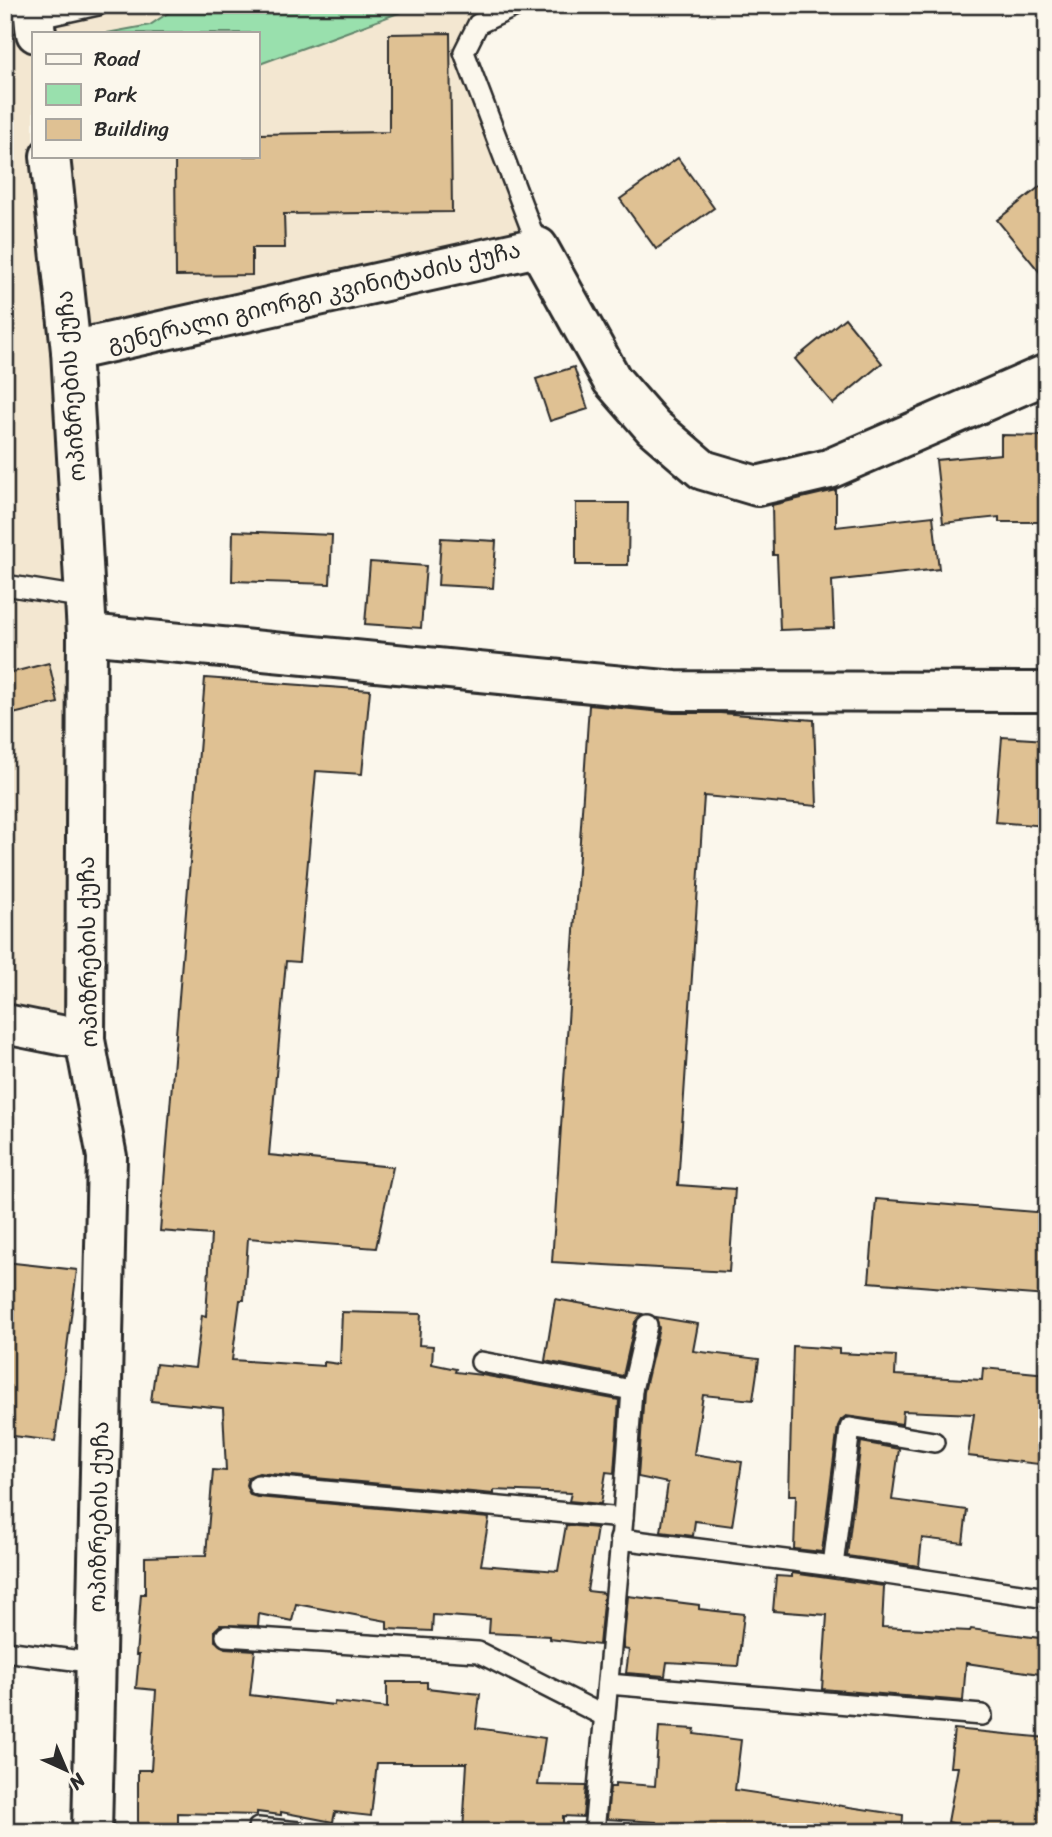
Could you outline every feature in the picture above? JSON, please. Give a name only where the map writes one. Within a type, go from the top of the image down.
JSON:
[{"type":"street","name":"ოპიზრების ქუჩა","points":[[50,158],[71,351],[87,616],[85,1040],[107,1157],[92,1832]]},
{"type":"street","name":"გენერალი გიორგი კვინიტაძის ქუჩა","points":[[71,351],[538,247],[611,380],[653,427],[703,470],[757,486],[830,469],[1047,374]]},
{"type":"street","points":[[87,616],[675,691],[1047,692]]},
{"type":"street","points":[[10,1020],[85,1040]]},
{"type":"lane","points":[[34,19],[98,5]]},
{"type":"lane","points":[[518,5],[478,24],[464,52],[538,247]]},
{"type":"lane","points":[[5,585],[87,616]]},
{"type":"lane","points":[[594,1832],[632,1391],[647,1325]]},
{"type":"lane","points":[[481,1362],[632,1391]]},
{"type":"lane","points":[[833,1566],[850,1428],[934,1442]]},
{"type":"lane","points":[[258,1485],[623,1518]]},
{"type":"lane","points":[[620,1539],[833,1566],[1047,1598]]},
{"type":"lane","points":[[226,1636],[478,1652],[604,1716]]},
{"type":"lane","points":[[5,1651],[96,1663]]},
{"type":"lane","points":[[608,1684],[982,1716]]},
{"type":"lane","points":[[258,1828],[299,1832]]},
{"type":"shaded area","points":[[5,5],[180,5],[150,25],[112,32],[32,32],[32,158],[259,158],[259,64],[421,5],[465,5],[478,24],[464,52],[538,247],[72,352],[85,1040],[5,1006]]},
{"type":"green space","points":[[180,5],[420,5],[259,64],[259,32],[112,32],[150,25]]},
{"type":"building","points":[[450,33],[452,212],[284,214],[285,248],[252,248],[252,275],[176,276],[175,158],[259,158],[259,134],[389,132],[389,34]]},
{"type":"building","points":[[678,158],[714,208],[656,249],[620,199]]},
{"type":"building","points":[[1047,181],[1047,281],[997,220]]},
{"type":"building","points":[[845,318],[882,363],[833,404],[795,359]]},
{"type":"building","points":[[574,367],[588,409],[550,421],[536,379]]},
{"type":"building","points":[[1001,435],[1047,436],[1047,522],[999,522],[999,517],[943,523],[936,460],[1001,454]]},
{"type":"building","points":[[836,490],[836,527],[933,516],[939,569],[832,581],[834,628],[780,630],[777,555],[773,555],[772,505]]},
{"type":"building","points":[[576,503],[629,503],[628,565],[576,565]]},
{"type":"building","points":[[233,531],[332,535],[330,584],[232,581]]},
{"type":"building","points":[[441,538],[496,541],[493,588],[438,585]]},
{"type":"building","points":[[370,562],[426,566],[421,628],[365,624]]},
{"type":"building","points":[[49,663],[58,703],[5,716],[5,674]]},
{"type":"building","points":[[205,678],[370,690],[362,774],[316,771],[299,962],[286,961],[269,1155],[393,1167],[376,1248],[248,1238],[244,1300],[240,1300],[232,1360],[324,1366],[324,1362],[340,1364],[342,1312],[421,1314],[419,1345],[433,1346],[432,1364],[456,1369],[455,1372],[619,1400],[614,1473],[606,1472],[601,1504],[569,1501],[571,1493],[494,1490],[494,1494],[259,1473],[248,1477],[246,1485],[250,1495],[257,1497],[489,1518],[481,1565],[558,1571],[566,1525],[597,1528],[587,1591],[604,1593],[599,1645],[550,1639],[550,1636],[489,1633],[490,1619],[433,1615],[432,1631],[387,1629],[387,1621],[296,1604],[292,1621],[259,1614],[258,1626],[220,1625],[215,1630],[215,1641],[225,1648],[255,1650],[250,1695],[387,1708],[387,1682],[427,1682],[427,1688],[480,1694],[476,1728],[545,1738],[538,1785],[586,1786],[583,1817],[563,1816],[563,1832],[463,1832],[467,1763],[377,1763],[371,1816],[335,1812],[333,1822],[281,1812],[281,1815],[257,1812],[257,1815],[178,1813],[178,1832],[138,1832],[138,1770],[151,1770],[156,1690],[136,1688],[141,1594],[145,1594],[145,1557],[206,1555],[213,1470],[226,1471],[223,1408],[151,1401],[156,1364],[195,1368],[202,1315],[206,1316],[211,1235],[160,1231]]},
{"type":"building","points":[[589,705],[673,713],[720,713],[814,720],[817,806],[704,796],[678,1185],[735,1189],[729,1272],[552,1262]]},
{"type":"building","points":[[1002,737],[1047,740],[1047,826],[995,822]]},
{"type":"building","points":[[876,1199],[1047,1213],[1047,1296],[869,1282]]},
{"type":"building","points":[[5,1262],[77,1270],[55,1441],[5,1435]]},
{"type":"building","points":[[555,1299],[642,1314],[635,1322],[623,1376],[545,1361]]},
{"type":"building","points":[[656,1317],[698,1324],[693,1351],[759,1359],[753,1400],[703,1395],[694,1454],[742,1462],[732,1526],[695,1521],[693,1536],[661,1532],[668,1483],[638,1477],[644,1392],[659,1328]]},
{"type":"building","points":[[793,1346],[839,1349],[839,1353],[896,1356],[895,1375],[982,1380],[983,1368],[1047,1374],[1047,1465],[968,1456],[974,1414],[903,1411],[902,1424],[846,1416],[838,1426],[822,1552],[794,1549],[796,1495],[789,1495]]},
{"type":"building","points":[[861,1442],[899,1449],[892,1500],[967,1510],[963,1543],[922,1538],[919,1566],[847,1556]]},
{"type":"building","points":[[792,1573],[884,1586],[882,1627],[971,1629],[1047,1639],[1047,1675],[966,1663],[963,1701],[822,1689],[827,1615],[773,1611],[776,1576],[792,1577]]},
{"type":"building","points":[[628,1596],[744,1614],[738,1666],[667,1662],[665,1676],[626,1673],[629,1650],[623,1649]]},
{"type":"building","points":[[659,1727],[695,1729],[694,1734],[741,1740],[735,1790],[903,1815],[902,1832],[674,1832],[655,1830],[656,1822],[607,1819],[610,1787],[615,1787],[615,1783],[655,1786]]},
{"type":"building","points":[[954,1729],[1047,1738],[1047,1832],[993,1832],[948,1822],[958,1767],[950,1767]]}]
